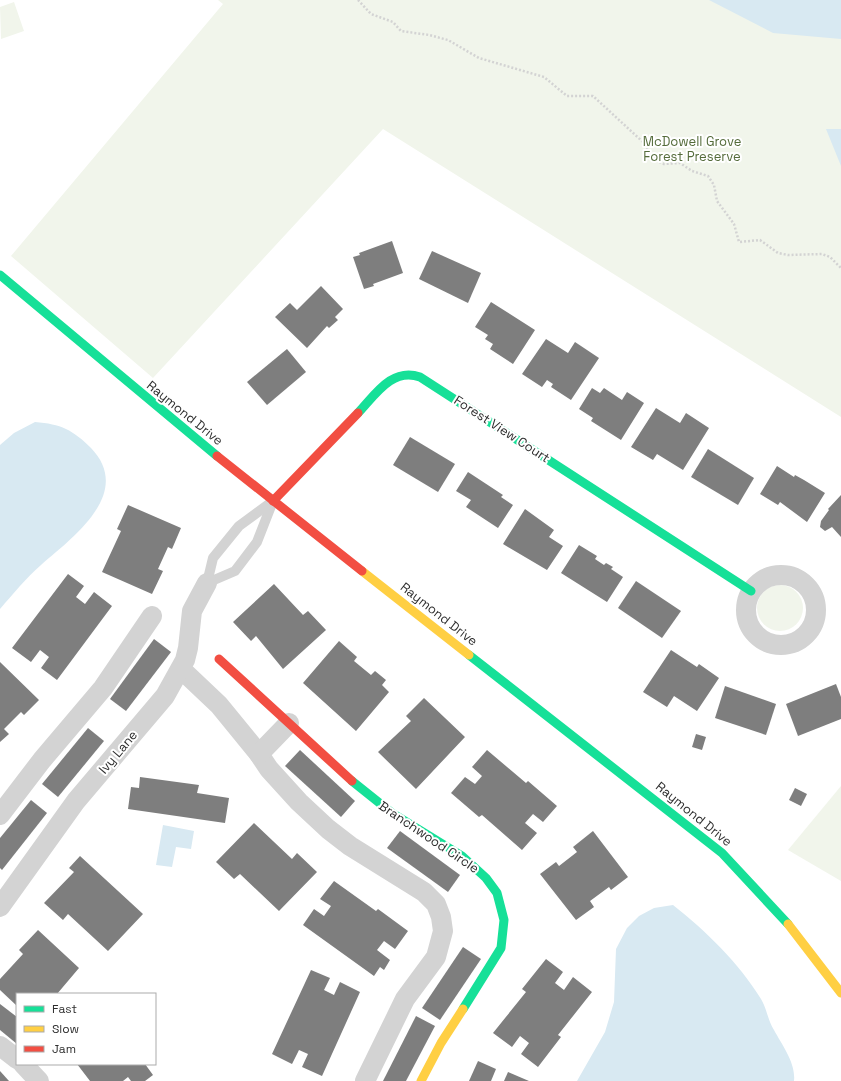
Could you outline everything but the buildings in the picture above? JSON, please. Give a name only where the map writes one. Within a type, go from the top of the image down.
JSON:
[{"type":"street","name":"Raymond Drive","points":[[0,275],[136,390],[273,501],[722,853],[786,921],[841,993]]},
{"type":"street","name":"Forest View Court","points":[[273,501],[386,383],[405,374],[414,375],[429,382],[751,591]]},
{"type":"street","name":"Ivy Lane","points":[[0,907],[76,801],[164,696],[181,670],[188,648],[192,611],[207,583]]},
{"type":"street","points":[[0,815],[42,760],[104,688],[152,616]]},
{"type":"street","name":"Branchwood Circle","points":[[219,659],[380,804],[471,863],[486,878],[496,892],[502,905],[505,935],[501,948],[441,1043],[422,1081]]},
{"type":"street","points":[[181,670],[220,705],[269,768],[299,802],[328,829],[377,863],[424,892],[436,904],[441,917],[443,931],[436,957],[405,999],[365,1081]]},
{"type":"street","points":[[259,754],[289,723]]},
{"type":"street","points":[[0,1046],[16,1058]]},
{"type":"street","points":[[23,1065],[39,1081]]},
{"type":"lane","name":"Ivy Lane","points":[[207,583],[213,558],[239,526],[273,501]]},
{"type":"lane","points":[[207,583],[235,571],[257,542],[273,501]]},
{"type":"path","points":[[358,0],[371,14],[393,22],[401,31],[429,35],[448,40],[479,58],[544,77],[567,96],[594,96],[644,143],[654,160],[664,164],[680,163],[692,171],[708,176],[714,185],[717,201],[734,224],[739,242],[760,240],[778,253],[788,255],[822,254],[830,257],[841,268]]},
{"type":"green space","name":"McDowell Grove Forest Preserve","points":[[218,0],[841,0],[841,417],[383,129],[153,378],[11,256],[223,4]]},
{"type":"green space","points":[[14,2],[24,31],[1,39],[0,7]]},
{"type":"green space","points":[[780,585],[793,589],[799,595],[803,608],[799,621],[793,627],[780,631],[767,627],[761,621],[757,608],[761,595],[767,589]]},
{"type":"green space","points":[[841,786],[841,881],[788,850]]},
{"type":"shaded area","points":[[709,0],[841,0],[841,39],[773,33]]},
{"type":"shaded area","points":[[826,129],[841,129],[841,166]]},
{"type":"shaded area","points":[[35,422],[52,424],[72,432],[91,448],[103,465],[106,481],[103,497],[94,513],[82,528],[30,575],[0,609],[0,445],[14,433]]},
{"type":"shaded area","points":[[163,825],[194,831],[191,849],[176,847],[172,867],[156,865]]},
{"type":"shaded area","points":[[673,905],[721,948],[743,973],[761,999],[772,1026],[791,1061],[794,1081],[577,1081],[605,1032],[614,1002],[616,949],[627,928],[639,916],[654,908]]},
{"type":"traffic: fast","points":[[0,275],[217,456]]},
{"type":"traffic: fast","points":[[358,413],[385,384],[393,379],[410,375],[420,377],[751,591]]},
{"type":"traffic: fast","points":[[469,655],[722,853],[788,924]]},
{"type":"traffic: fast","points":[[352,781],[392,813],[462,856],[486,878],[497,893],[504,920],[501,948],[463,1009]]},
{"type":"traffic: slow","points":[[362,571],[469,655]]},
{"type":"traffic: slow","points":[[788,924],[841,993]]},
{"type":"traffic: slow","points":[[421,1081],[441,1043],[463,1009]]},
{"type":"traffic: jam","points":[[273,501],[358,413]]},
{"type":"traffic: jam","points":[[217,456],[362,571]]},
{"type":"traffic: jam","points":[[219,659],[352,781]]}]
